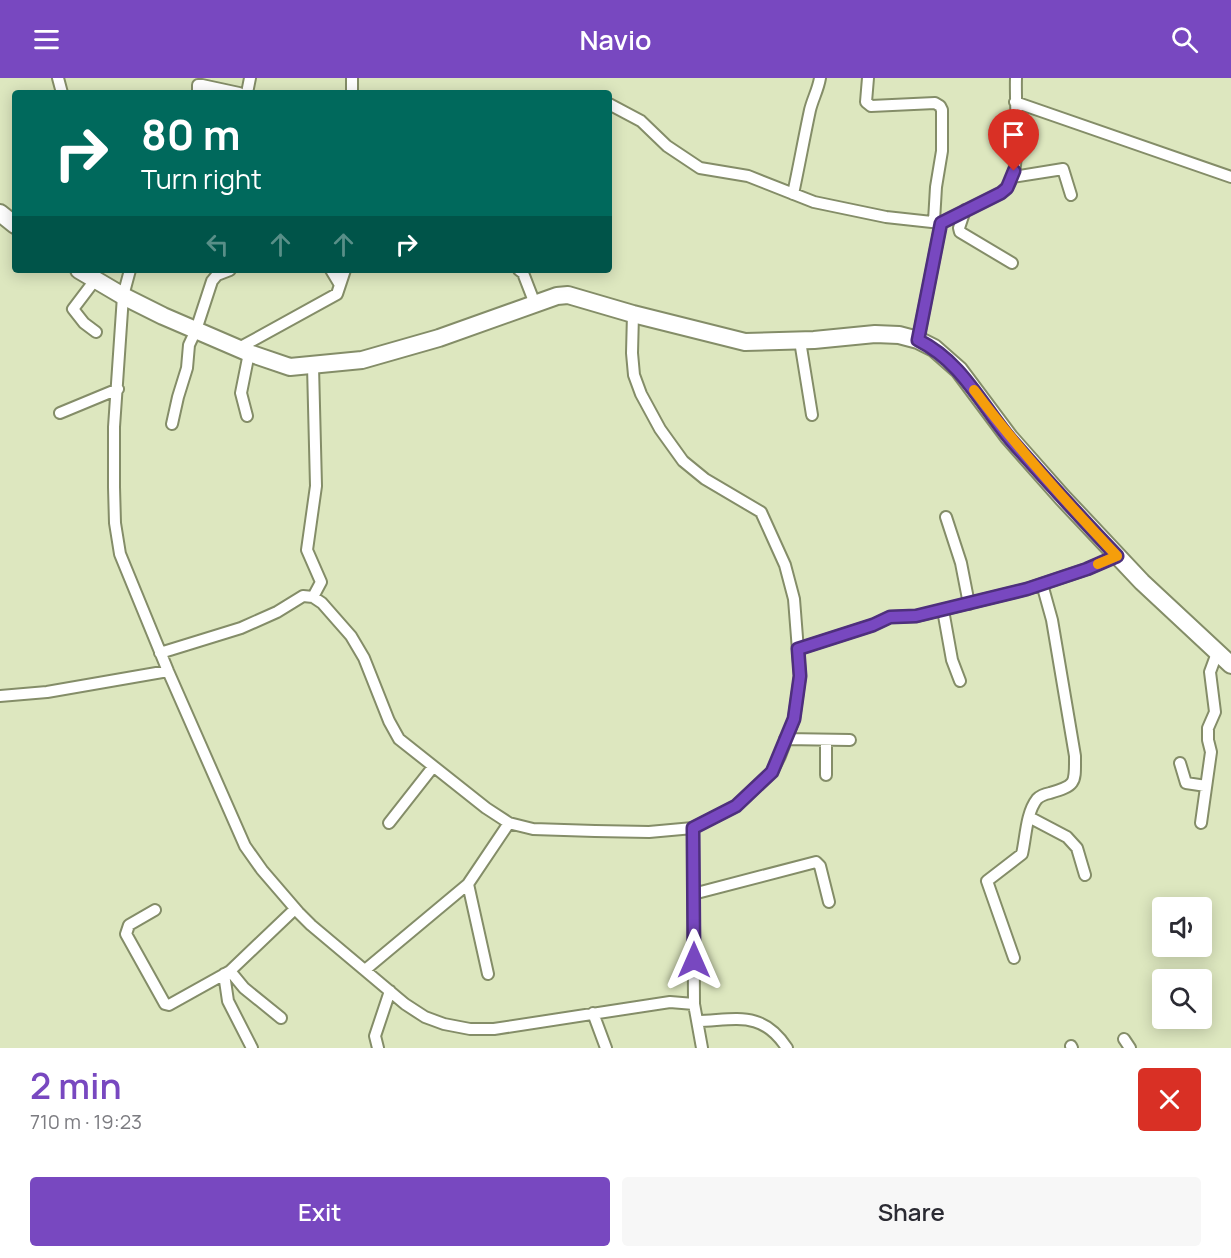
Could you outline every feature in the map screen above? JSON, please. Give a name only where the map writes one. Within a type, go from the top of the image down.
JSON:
[{"type":"street","points":[[793,194],[812,100],[818,91],[820,78]]},
{"type":"street","points":[[868,78],[866,102],[872,106],[935,103],[942,110],[942,151],[936,181],[937,222],[918,340]]},
{"type":"street","points":[[612,106],[641,121],[667,146],[700,168],[748,176],[814,202],[876,215],[937,222],[966,210],[1007,188],[1013,177],[1016,159],[1016,78]]},
{"type":"street","points":[[198,90],[198,85],[202,85],[225,90]]},
{"type":"street","points":[[1015,102],[1231,177]]},
{"type":"street","points":[[1013,177],[1063,169],[1071,195]]},
{"type":"street","points":[[966,210],[959,228],[960,232],[1012,263]]},
{"type":"street","points":[[0,213],[12,223]]},
{"type":"street","points":[[84,273],[123,296],[196,330],[290,368],[362,360],[439,338],[535,304],[568,295],[745,342],[800,341],[875,334],[899,335],[918,340],[934,348],[959,370],[1009,437],[1062,497],[1142,582],[1231,665]]},
{"type":"street","points":[[129,273],[123,296],[114,427],[114,477],[120,554],[160,653],[245,846],[262,870],[295,909],[364,970],[405,1004],[425,1017],[444,1024],[470,1029],[495,1029],[670,1002],[694,1004]]},
{"type":"street","points":[[172,424],[187,368],[189,345],[212,281],[222,273]]},
{"type":"street","points":[[333,273],[340,285]]},
{"type":"street","points":[[244,350],[337,294],[344,273]]},
{"type":"street","points":[[523,273],[535,304]]},
{"type":"street","points":[[95,280],[73,309],[84,323],[96,332]]},
{"type":"street","points":[[160,653],[241,628],[277,612],[303,596],[313,597],[322,603],[351,636],[364,658],[371,679],[399,739],[486,808],[509,823],[533,829],[649,832],[693,828],[736,806],[772,772],[794,719],[800,676],[794,599],[785,565],[761,512],[705,479],[683,461],[660,429],[641,394],[634,375],[633,314]]},
{"type":"street","points":[[800,341],[812,415]]},
{"type":"street","points":[[244,350],[241,393],[247,416]]},
{"type":"street","points":[[313,366],[316,486],[307,550],[321,582],[313,597]]},
{"type":"street","points":[[60,413],[118,389]]},
{"type":"street","points":[[946,517],[961,563],[969,604]]},
{"type":"street","points":[[798,649],[873,625],[890,617],[916,616],[1042,584],[1117,556]]},
{"type":"street","points":[[1014,958],[987,881],[1022,854],[1029,817],[1036,800],[1040,796],[1068,788],[1075,776],[1075,756],[1052,620],[1042,584]]},
{"type":"street","points":[[943,610],[952,660],[960,681]]},
{"type":"street","points":[[1201,823],[1211,753],[1208,728],[1215,712],[1210,672],[1217,653]]},
{"type":"street","points":[[0,696],[47,692],[168,671]]},
{"type":"street","points":[[785,739],[850,740]]},
{"type":"street","points":[[826,740],[826,775]]},
{"type":"street","points":[[1180,763],[1186,783],[1206,786]]},
{"type":"street","points":[[389,823],[433,767]]},
{"type":"street","points":[[1029,817],[1067,837],[1072,842],[1077,848],[1085,875]]},
{"type":"street","points":[[364,970],[468,884],[509,823]]},
{"type":"street","points":[[693,828],[694,1004],[702,1048]]},
{"type":"street","points":[[693,894],[816,862],[820,866],[829,902]]},
{"type":"street","points":[[468,884],[488,974]]},
{"type":"street","points":[[155,910],[129,925],[126,934],[165,1004],[172,1003],[227,972],[295,909]]},
{"type":"street","points":[[227,972],[281,1018]]},
{"type":"street","points":[[227,972],[228,1001],[252,1048]]},
{"type":"street","points":[[378,1048],[375,1036],[390,991]]},
{"type":"street","points":[[593,1013],[606,1048]]},
{"type":"street","points":[[697,1021],[758,1021],[778,1035],[787,1048]]},
{"type":"slow traffic","points":[[974,390],[1009,437],[1117,556],[1098,564]]},
{"type":"route","points":[[694,960],[693,828],[736,806],[772,772],[794,719],[800,676],[798,649],[873,625],[890,617],[916,616],[1027,589],[1087,569],[1117,556],[1009,437],[959,370],[934,348],[918,340],[941,223],[1001,193],[1007,188],[1014,171]]}]
